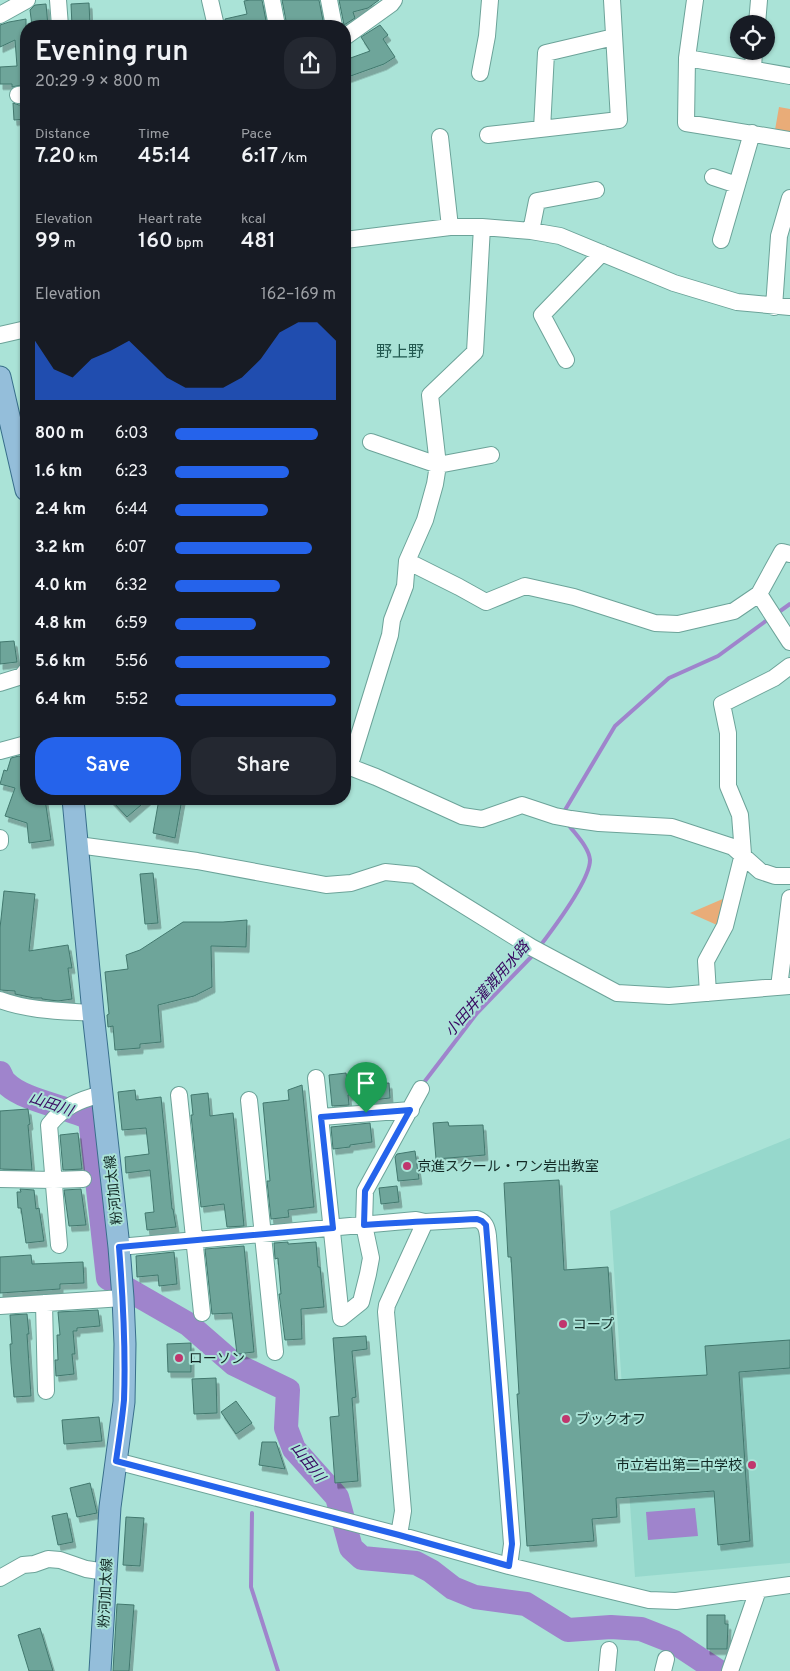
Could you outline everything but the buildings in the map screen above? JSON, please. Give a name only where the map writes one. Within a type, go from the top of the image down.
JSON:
[{"type":"main road","points":[[0,377],[20,464]]},
{"type":"main road","name":"粉河加太線","points":[[74,805],[93,1013],[119,1247],[125,1344],[124,1402],[110,1507],[100,1671]]},
{"type":"street","points":[[0,14],[27,0]]},
{"type":"street","points":[[58,0],[60,20]]},
{"type":"street","points":[[210,0],[215,20]]},
{"type":"street","points":[[272,0],[276,20]]},
{"type":"street","points":[[329,0],[333,20]]},
{"type":"street","points":[[480,73],[487,36],[490,0]]},
{"type":"street","points":[[488,135],[619,120],[612,0]]},
{"type":"street","points":[[695,0],[687,58],[686,122],[790,140]]},
{"type":"street","points":[[758,15],[759,0]]},
{"type":"street","points":[[351,32],[391,1]]},
{"type":"street","points":[[542,129],[546,53],[614,37]]},
{"type":"street","points":[[687,58],[790,76]]},
{"type":"street","points":[[753,69],[754,60]]},
{"type":"street","points":[[721,240],[752,133]]},
{"type":"street","points":[[440,137],[450,227]]},
{"type":"street","points":[[713,177],[737,185]]},
{"type":"street","points":[[531,231],[537,201],[596,190]]},
{"type":"street","points":[[351,239],[450,227],[482,227],[531,231],[560,236],[674,283],[737,302],[782,307],[779,236],[790,198]]},
{"type":"street","points":[[351,759],[390,636],[392,620],[405,586],[407,561],[425,520],[435,484],[438,465],[430,395],[475,352],[482,227]]},
{"type":"street","points":[[566,360],[542,315],[602,253]]},
{"type":"street","points":[[0,335],[20,330]]},
{"type":"street","points":[[371,442],[438,465],[491,455]]},
{"type":"street","points":[[407,561],[486,602],[525,586],[574,597],[656,623],[678,624],[734,612],[759,594],[782,552],[790,554]]},
{"type":"street","points":[[759,594],[790,642]]},
{"type":"street","points":[[708,993],[706,961],[726,926],[742,854],[740,815],[728,786],[728,733],[722,704],[774,678],[790,666]]},
{"type":"street","points":[[0,683],[20,677]]},
{"type":"street","points":[[0,751],[20,746]]},
{"type":"street","points":[[351,767],[462,816],[482,819],[522,805],[555,816],[599,823],[672,827],[733,847],[760,871],[775,876],[790,876]]},
{"type":"street","points":[[78,845],[197,861],[326,885],[350,883],[385,872],[415,875],[538,950],[617,993],[669,996],[785,986],[790,898]]},
{"type":"street","points":[[0,1000],[45,1009],[93,1013]]},
{"type":"street","points":[[316,1078],[341,1318],[361,1302],[368,1274],[371,1258],[364,1225],[365,1191],[421,1089]]},
{"type":"street","points":[[59,1245],[49,1125],[56,1116],[72,1104],[82,1099],[102,1094]]},
{"type":"street","points":[[179,1095],[202,1313]]},
{"type":"street","points":[[249,1100],[274,1352]]},
{"type":"street","points":[[321,1117],[410,1110]]},
{"type":"street","points":[[0,1179],[83,1179]]},
{"type":"street","points":[[119,1247],[416,1220],[425,1222],[477,1219],[482,1221],[486,1225],[487,1230],[512,1544],[509,1566]]},
{"type":"street","points":[[399,1535],[403,1511],[387,1305],[425,1222]]},
{"type":"street","points":[[0,1306],[44,1303],[123,1290]]},
{"type":"street","points":[[44,1303],[46,1392]]},
{"type":"street","points":[[116,1461],[399,1535],[509,1566],[648,1600],[676,1601],[790,1585]]},
{"type":"street","points":[[0,1578],[23,1565],[34,1564],[48,1559],[60,1560],[86,1569],[106,1572]]},
{"type":"street","points":[[731,1669],[758,1590]]},
{"type":"street","points":[[607,1671],[609,1650]]},
{"type":"shaded area","points":[[779,107],[790,109],[790,132],[775,130]]},
{"type":"shaded area","points":[[725,898],[717,925],[690,913]]},
{"type":"shaded area","points":[[790,1138],[790,1563],[635,1577],[610,1211]]},
{"type":"shaded area","points":[[695,1508],[698,1536],[648,1540],[646,1512]]},
{"type":"waterway","name":"小田井灌漑用水路","points":[[776,614],[790,604]]},
{"type":"waterway","name":"小田井灌漑用水路","points":[[566,813],[565,810],[615,726],[669,678],[718,656],[770,618]]},
{"type":"waterway","name":"小田井灌漑用水路","points":[[540,946],[578,892],[588,869],[590,860],[587,850],[568,824]]},
{"type":"waterway","name":"小田井灌漑用水路","points":[[422,1085],[477,1013],[534,954]]},
{"type":"waterway","name":"山田川","points":[[0,1073],[5,1082],[13,1089],[34,1099],[90,1118],[108,1278],[188,1324],[234,1364],[288,1390],[286,1428],[294,1449],[337,1497],[351,1548],[362,1558],[416,1563],[431,1571],[453,1588],[475,1597],[526,1604],[568,1630],[611,1627],[641,1629],[674,1642],[718,1671]]},
{"type":"waterway","name":"小田井灌漑用水路","points":[[252,1513],[251,1587],[278,1671]]},
{"type":"place","name":"京進スクール・ワン岩出教室","points":[[407,1166]]},
{"type":"place","name":"コープ","points":[[563,1324]]},
{"type":"place","name":"ローソン","points":[[179,1358]]},
{"type":"place","name":"ブックオフ","points":[[566,1419]]},
{"type":"place","name":"市立岩出第二中学校","points":[[752,1465]]},
{"type":"district","name":"野上野","points":[[400,351]]},
{"type":"route","points":[[410,1110],[365,1191],[364,1225],[416,1220],[425,1222],[477,1219],[486,1225],[512,1544],[509,1566],[399,1535],[116,1461],[124,1402],[125,1344],[119,1247],[333,1228],[321,1117],[366,1113],[410,1110]]}]
